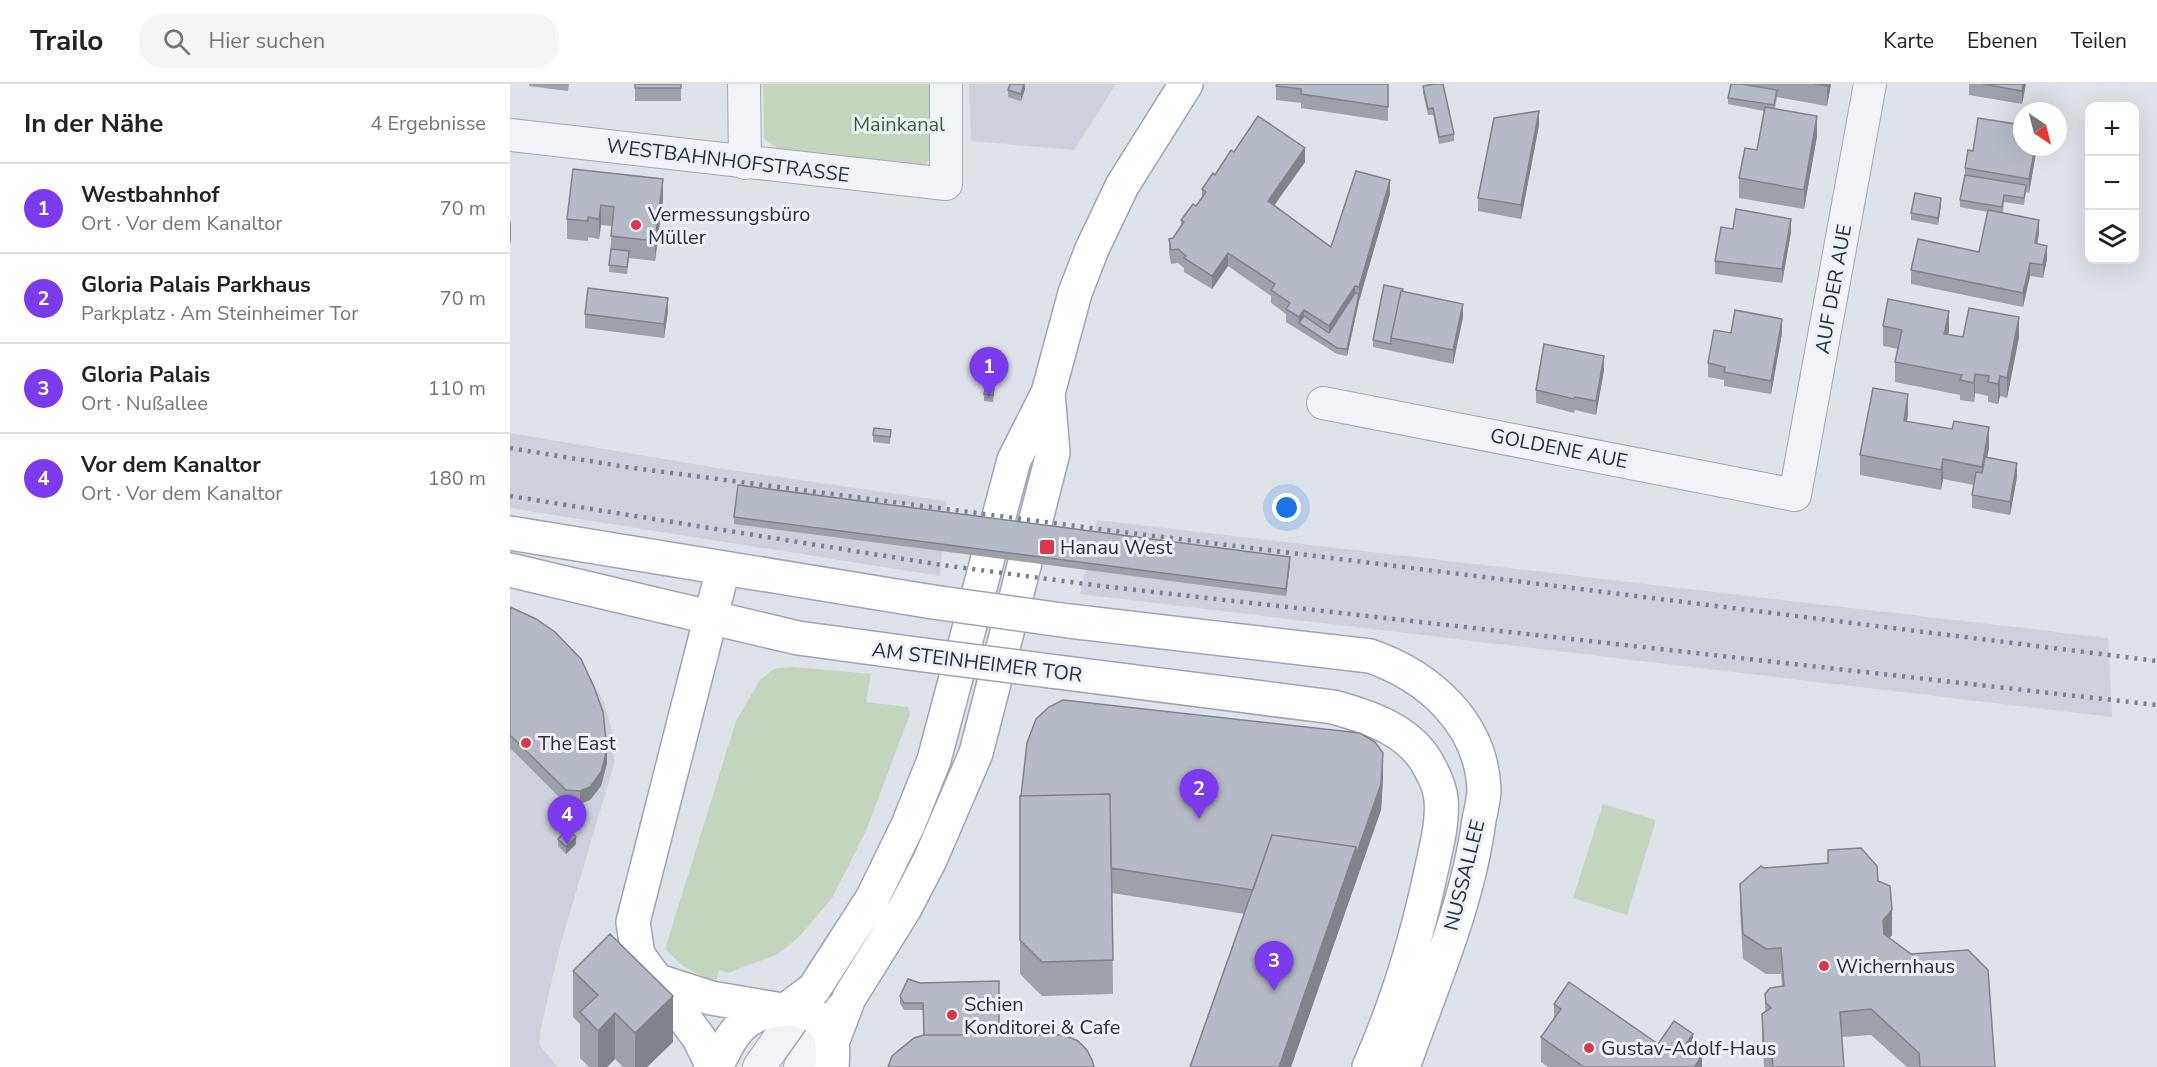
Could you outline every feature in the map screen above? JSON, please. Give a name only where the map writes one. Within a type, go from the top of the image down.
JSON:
[{"type":"main road","points":[[714,1067],[732,1036],[741,1026],[752,1018],[794,1004],[872,899],[908,825],[934,760],[1014,460],[1048,393],[1075,293],[1092,249],[1122,186],[1186,84]]},
{"type":"main road","points":[[831,1046],[849,998],[905,908],[930,860],[976,753],[1053,453],[1048,393]]},
{"type":"main road","points":[[510,533],[723,569],[633,922],[638,955],[699,1038],[714,1067]]},
{"type":"main road","name":"NUSSALLEE","points":[[723,569],[1069,621],[1370,656],[1398,666],[1434,690],[1458,717],[1472,741],[1482,771],[1484,790],[1466,884],[1402,1067]]},
{"type":"main road","name":"AM STEINHEIMER TOR","points":[[510,570],[798,638],[1333,707],[1363,715],[1391,728],[1414,746],[1430,767]]},
{"type":"main road","name":"NUSSALLEE","points":[[1369,1067],[1423,914],[1439,834],[1441,796],[1430,767]]},
{"type":"main road","points":[[658,981],[711,998],[794,1004],[818,1020],[831,1046]]},
{"type":"street","points":[[744,84],[745,163]]},
{"type":"street","name":"WESTBAHNHOFSTRASSE","points":[[510,135],[946,184],[946,84]]},
{"type":"street","name":"AUF DER AUE","points":[[1796,495],[1870,84]]},
{"type":"street","name":"GOLDENE AUE","points":[[1323,403],[1796,495]]},
{"type":"street","points":[[759,1067],[794,1004]]},
{"type":"street","points":[[800,1067],[831,1046]]},
{"type":"shaded area","points":[[969,84],[1116,84],[1074,150],[971,141]]},
{"type":"shaded area","points":[[510,433],[717,468],[946,501],[940,576],[510,508]]},
{"type":"shaded area","points":[[1097,520],[2108,638],[2112,717],[1080,594]]},
{"type":"shaded area","points":[[510,613],[581,661],[604,702],[613,735],[614,764],[560,946],[542,1023],[539,1044],[557,1067],[510,1067]]},
{"type":"green space","name":"Mainkanal","points":[[763,84],[939,84],[939,146],[924,166],[778,148],[764,139]]},
{"type":"green space","points":[[793,667],[871,674],[866,702],[908,707],[910,714],[866,831],[832,898],[799,937],[778,954],[728,973],[719,970],[716,983],[683,966],[665,949],[736,721],[760,680],[774,669]]},
{"type":"green space","points":[[1603,804],[1656,820],[1627,915],[1573,898]]},
{"type":"building","points":[[635,84],[681,84],[681,88],[635,88]]},
{"type":"building","points":[[1010,84],[1024,84],[1021,94],[1008,90]]},
{"type":"building","points":[[1277,84],[1388,84],[1388,107],[1301,94],[1301,89],[1276,86]]},
{"type":"building","points":[[1443,84],[1454,134],[1439,137],[1433,108],[1428,109],[1423,86]]},
{"type":"building","points":[[1731,84],[1777,90],[1774,105],[1728,98]]},
{"type":"building","points":[[1983,84],[2023,84],[2022,91]]},
{"type":"building","points":[[1765,107],[1817,116],[1804,190],[1739,178],[1745,148],[1757,150]]},
{"type":"building","points":[[1539,111],[1521,205],[1478,198],[1494,118]]},
{"type":"building","points":[[1258,116],[1305,148],[1268,201],[1331,247],[1356,171],[1390,180],[1359,287],[1355,286],[1329,326],[1304,310],[1299,317],[1286,309],[1290,303],[1271,290],[1275,284],[1228,253],[1212,276],[1184,258],[1186,256],[1178,249],[1171,250],[1169,239],[1173,238],[1184,222],[1181,220],[1193,204],[1196,206],[1206,192],[1202,189],[1213,173],[1215,175],[1231,150],[1234,152]]},
{"type":"building","points":[[1978,118],[2013,124],[2013,156],[2033,156],[2029,179],[1965,168],[1968,150],[1973,151]]},
{"type":"building","points":[[573,169],[663,179],[655,241],[611,236],[614,207],[601,205],[599,219],[588,217],[588,221],[567,219]]},
{"type":"building","points":[[1965,175],[2026,185],[2024,198],[2004,195],[2002,207],[1960,200]]},
{"type":"building","points":[[1915,193],[1941,198],[1938,218],[1911,213]]},
{"type":"building","points":[[1736,209],[1791,219],[1782,269],[1715,261],[1721,227],[1733,229]]},
{"type":"building","points":[[1988,210],[2039,220],[2035,243],[2047,246],[2043,265],[2030,263],[2023,293],[1911,270],[1918,239],[1979,252]]},
{"type":"building","points":[[611,249],[629,251],[627,267],[609,265]]},
{"type":"building","points":[[1384,285],[1403,289],[1391,344],[1373,340]]},
{"type":"building","points":[[588,288],[668,298],[664,324],[585,314]]},
{"type":"building","points":[[1401,291],[1463,304],[1453,350],[1391,338]]},
{"type":"building","points":[[1355,293],[1359,294],[1347,349],[1337,348],[1299,323],[1304,316],[1329,333]]},
{"type":"building","points":[[1888,299],[1949,311],[1944,334],[1963,337],[1969,308],[2019,317],[2007,378],[2000,376],[1998,384],[1988,382],[1989,376],[1975,374],[1974,383],[1960,380],[1962,375],[1895,362],[1902,330],[1883,326]]},
{"type":"building","points":[[1735,310],[1782,319],[1771,381],[1724,372],[1725,367],[1708,363],[1714,330],[1731,333]]},
{"type":"building","points":[[1544,344],[1604,356],[1596,401],[1575,397],[1574,399],[1536,390]]},
{"type":"building","points":[[986,386],[994,387],[993,395],[984,394]]},
{"type":"building","points":[[1873,388],[1908,394],[1904,421],[1952,429],[1954,421],[1989,427],[1982,467],[1943,459],[1941,470],[1860,455]]},
{"type":"building","points":[[874,428],[891,430],[890,437],[873,435]]},
{"type":"building","points":[[1985,457],[2017,463],[2010,502],[1972,495],[1976,472],[1982,473]]},
{"type":"building","points":[[738,485],[1290,557],[1286,589],[734,517]]},
{"type":"building","points":[[510,607],[536,619],[555,632],[581,659],[594,687],[603,712],[607,750],[601,772],[590,787],[580,791],[566,790],[510,735]]},
{"type":"building","points":[[1063,700],[1360,733],[1375,742],[1383,753],[1381,784],[1356,855],[1356,847],[1272,835],[1253,890],[1111,868],[1110,794],[1021,796],[1027,743],[1036,719],[1049,707]]},
{"type":"building","points":[[1110,794],[1113,960],[1042,962],[1020,940],[1020,796]]},
{"type":"building","points":[[568,829],[576,837],[566,847],[558,839]]},
{"type":"building","points":[[1272,835],[1356,847],[1279,1067],[1190,1067]]},
{"type":"building","name":"Wichernhaus","points":[[1861,848],[1877,866],[1878,881],[1890,886],[1892,910],[1883,920],[1884,934],[1911,954],[1968,950],[1988,970],[1995,1067],[1920,1067],[1919,1053],[1871,1009],[1840,1012],[1844,1067],[1773,1067],[1772,1057],[1764,1051],[1762,1014],[1771,1008],[1766,1003],[1765,994],[1770,988],[1784,986],[1781,948],[1766,949],[1743,934],[1740,884],[1761,866],[1764,868],[1828,863],[1828,850]]},
{"type":"building","points":[[610,934],[673,996],[635,1033],[615,1013],[598,1031],[580,1012],[598,995],[573,971]]},
{"type":"building","points":[[908,979],[920,983],[999,981],[999,1035],[924,1035],[923,1003],[904,1003],[900,996]]},
{"type":"building","points":[[1569,982],[1658,1044],[1674,1021],[1693,1034],[1686,1044],[1702,1055],[1695,1066],[1697,1067],[1584,1067],[1541,1037],[1561,1009],[1554,1004]]},
{"type":"building","points":[[924,1035],[1064,1035],[1078,1041],[1087,1050],[1094,1067],[888,1067],[892,1056],[914,1038]]},
{"type":"railway","points":[[510,448],[626,467],[1099,529],[2157,661]]},
{"type":"railway","points":[[510,496],[942,565],[1101,586],[2157,705]]},
{"type":"place","name":"Vermessungsbüro Müller","points":[[636,225]]},
{"type":"place","name":"Westbahnhof","points":[[989,397]]},
{"type":"place","name":"Hanau West","points":[[1047,547]]},
{"type":"place","name":"The East","points":[[526,743]]},
{"type":"place","name":"Gloria Palais Parkhaus","points":[[1199,819]]},
{"type":"place","name":"Vor dem Kanaltor","points":[[567,845]]},
{"type":"place","name":"Wichernhaus","points":[[1824,966]]},
{"type":"place","name":"Gloria Palais","points":[[1274,991]]},
{"type":"place","name":"Schien Konditorei & Cafe","points":[[952,1015]]},
{"type":"place","name":"Gustav-Adolf-Haus","points":[[1589,1048]]}]
